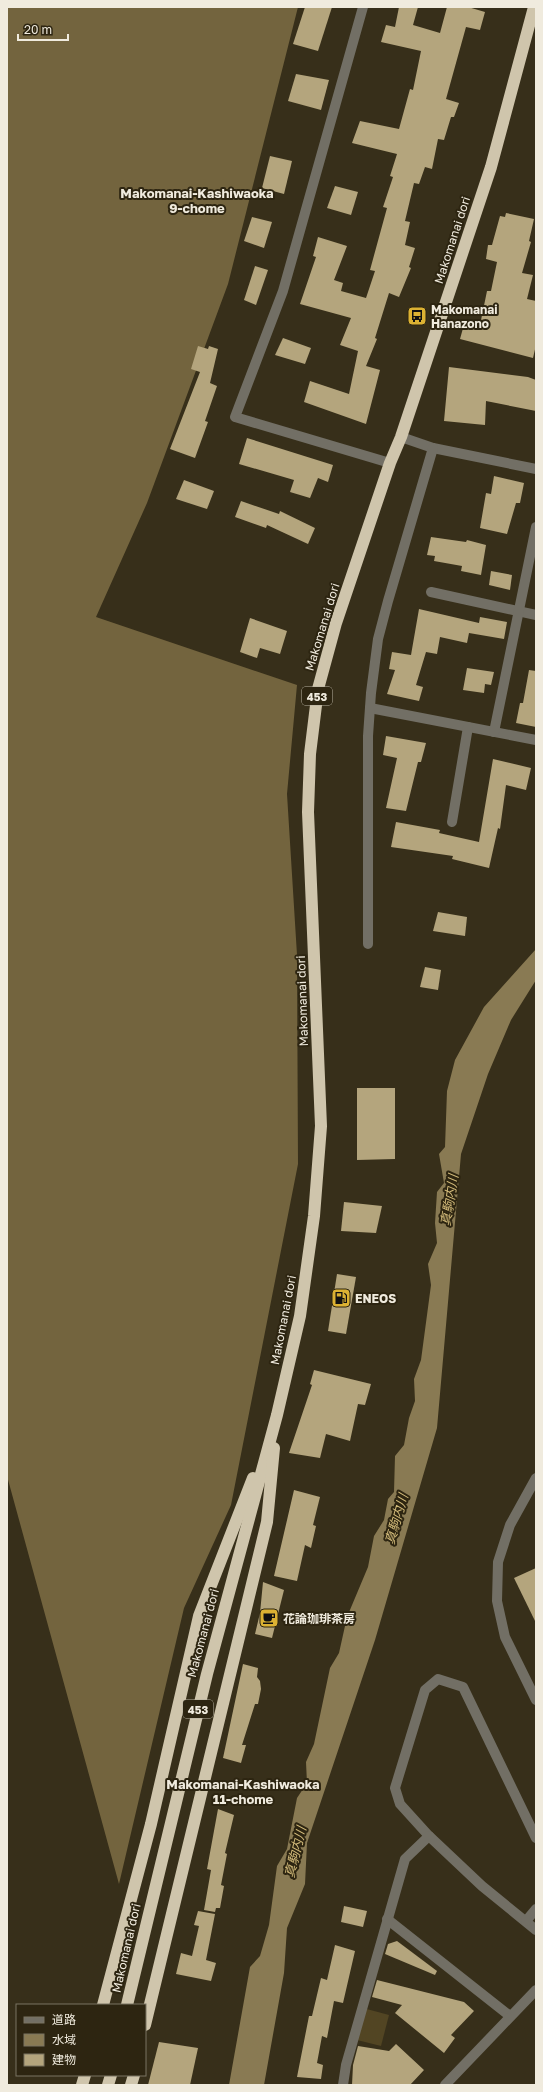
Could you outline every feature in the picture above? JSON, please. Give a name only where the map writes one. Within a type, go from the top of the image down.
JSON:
[{"type":"highway","name":"Makomanai dori","points":[[127,2004],[207,1674],[277,1415],[300,1316],[314,1216],[321,1126],[308,812],[310,754],[318,689],[336,623],[390,463],[401,437],[491,167],[534,7]]},
{"type":"highway","points":[[103,2004],[151,1824],[199,1616],[277,1415]]},
{"type":"highway","points":[[146,2021],[267,1522],[277,1415]]},
{"type":"street","points":[[363,7],[282,291],[235,417],[390,463]]},
{"type":"street","points":[[401,437],[433,448],[536,469]]},
{"type":"street","points":[[368,944],[370,708],[380,631],[433,448]]},
{"type":"street","points":[[494,732],[536,527]]},
{"type":"street","points":[[431,592],[536,615]]},
{"type":"street","points":[[370,708],[536,740]]},
{"type":"street","points":[[452,822],[468,727]]},
{"type":"street","points":[[536,1478],[510,1525],[498,1562],[497,1601],[505,1637],[536,1700]]},
{"type":"street","points":[[536,1838],[463,1687],[438,1679],[425,1690],[395,1788],[400,1804],[429,1836],[482,1886],[536,1930]]},
{"type":"street","points":[[343,2085],[346,2065],[405,1859],[429,1836]]},
{"type":"street","points":[[526,1921],[536,1909]]},
{"type":"street","points":[[387,1919],[510,2016]]},
{"type":"street","points":[[445,2085],[536,1990]]},
{"type":"shaded area","points":[[7,7],[298,7],[228,284],[147,503],[96,617],[297,685],[287,794],[297,955],[298,1164],[231,1505],[184,1608],[119,1884],[7,1476]]},
{"type":"shaded area","points":[[363,2008],[389,2015],[381,2046],[353,2039]]},
{"type":"water","name":"真駒内川","points":[[536,949],[536,980],[511,1020],[488,1074],[461,1154],[437,1428],[375,1640],[307,1843],[305,1884],[287,1928],[284,1973],[264,2085],[229,2085],[250,1967],[260,1956],[269,1925],[277,1866],[287,1849],[297,1798],[307,1783],[306,1762],[314,1744],[330,1668],[339,1653],[347,1617],[368,1567],[374,1536],[384,1520],[388,1499],[394,1492],[395,1456],[404,1445],[409,1418],[415,1401],[414,1379],[421,1360],[431,1285],[428,1264],[437,1243],[435,1223],[437,1192],[444,1183],[439,1154],[445,1147],[447,1091],[455,1060],[484,1007]]},
{"type":"building","points":[[305,7],[332,7],[318,51],[293,44]]},
{"type":"building","points":[[399,7],[418,7],[413,25],[440,33],[447,7],[468,7],[485,12],[480,30],[466,27],[446,99],[459,103],[454,117],[451,117],[444,140],[438,139],[432,169],[425,167],[419,184],[414,183],[405,221],[410,222],[405,245],[415,248],[409,267],[411,268],[399,297],[389,293],[375,338],[377,339],[366,366],[380,370],[366,424],[304,402],[310,381],[349,394],[358,351],[340,345],[351,318],[300,304],[316,257],[313,256],[318,237],[347,246],[334,280],[343,283],[341,291],[366,298],[375,271],[370,270],[387,208],[383,207],[393,177],[390,176],[397,154],[352,143],[360,121],[399,129],[410,89],[413,90],[421,51],[381,42],[386,25],[395,27]]},
{"type":"building","points":[[296,74],[329,80],[321,110],[288,101]]},
{"type":"building","points":[[270,156],[292,161],[284,194],[262,188]]},
{"type":"building","points":[[335,186],[358,192],[351,215],[327,208]]},
{"type":"building","points":[[506,213],[534,219],[529,241],[531,242],[522,273],[533,275],[527,299],[536,301],[536,345],[533,358],[460,339],[465,321],[480,325],[487,291],[491,291],[497,262],[486,259],[488,245],[492,245],[500,216],[505,217]]},
{"type":"building","points":[[252,217],[272,222],[264,248],[244,241]]},
{"type":"building","points":[[255,266],[268,270],[256,305],[244,300]]},
{"type":"building","points":[[283,338],[311,348],[305,364],[275,355]]},
{"type":"building","points":[[198,346],[208,349],[209,346],[218,349],[210,383],[217,386],[205,421],[208,422],[195,458],[170,449],[200,372],[191,369]]},
{"type":"building","points":[[449,367],[528,377],[536,380],[536,411],[486,401],[485,425],[444,421]]},
{"type":"building","points":[[247,438],[333,465],[328,482],[318,478],[310,498],[290,492],[294,480],[239,464]]},
{"type":"building","points":[[494,476],[524,483],[520,503],[516,503],[507,534],[480,528],[486,493],[491,494]]},
{"type":"building","points":[[184,480],[214,491],[207,509],[176,499]]},
{"type":"building","points":[[241,501],[279,514],[280,511],[315,528],[308,544],[267,525],[266,528],[235,517]]},
{"type":"building","points":[[431,537],[466,542],[467,540],[486,545],[481,575],[461,571],[462,566],[434,561],[435,556],[427,555]]},
{"type":"building","points":[[491,571],[512,575],[510,590],[489,585]]},
{"type":"building","points":[[419,609],[479,623],[480,617],[507,622],[504,639],[469,633],[467,643],[440,637],[437,654],[426,652],[416,685],[423,687],[419,701],[387,694],[395,670],[389,669],[392,652],[411,655]]},
{"type":"building","points":[[250,618],[287,631],[280,654],[260,648],[257,658],[240,652]]},
{"type":"building","points":[[467,668],[494,672],[491,685],[485,684],[484,693],[463,690]]},
{"type":"building","points":[[529,670],[536,671],[536,727],[516,723],[520,703],[523,703]]},
{"type":"building","points":[[386,736],[426,743],[421,762],[418,762],[406,811],[386,808],[397,758],[383,755]]},
{"type":"building","points":[[493,759],[531,768],[526,790],[506,785],[500,829],[498,828],[489,868],[452,859],[453,856],[391,847],[396,822],[440,830],[439,833],[479,842]]},
{"type":"building","points":[[438,912],[467,917],[465,936],[433,931]]},
{"type":"building","points":[[425,967],[441,970],[438,990],[420,987]]},
{"type":"building","points":[[357,1088],[395,1088],[395,1159],[357,1160]]},
{"type":"building","points":[[344,1202],[382,1206],[376,1233],[341,1231]]},
{"type":"building","points":[[337,1274],[356,1277],[346,1334],[328,1331]]},
{"type":"building","points":[[314,1370],[371,1384],[365,1405],[358,1404],[350,1441],[326,1434],[320,1458],[289,1453],[312,1385],[310,1384]]},
{"type":"building","points":[[294,1490],[320,1497],[313,1525],[316,1526],[311,1548],[305,1545],[297,1581],[274,1576]]},
{"type":"building","points":[[536,1568],[536,1623],[514,1578]]},
{"type":"building","points":[[263,1582],[284,1590],[272,1638],[255,1634],[260,1613]]},
{"type":"building","points":[[243,1664],[258,1668],[257,1677],[260,1681],[261,1689],[258,1704],[255,1704],[242,1745],[246,1745],[241,1763],[223,1758]]},
{"type":"building","points":[[218,1809],[234,1815],[225,1853],[227,1854],[221,1885],[224,1886],[220,1908],[216,1908],[215,1912],[204,1910],[211,1870],[207,1869]]},
{"type":"building","points":[[344,1906],[367,1911],[363,1927],[341,1922]]},
{"type":"building","points":[[198,1911],[215,1914],[206,1960],[216,1963],[211,1981],[176,1974],[181,1953],[192,1956],[199,1926],[194,1925]]},
{"type":"building","points":[[397,1941],[437,1971],[435,1975],[385,1954],[388,1944]]},
{"type":"building","points":[[335,1945],[355,1951],[343,2003],[334,2001],[327,2038],[322,2036],[317,2063],[323,2065],[321,2079],[297,2077],[309,2016],[312,2016],[321,1978],[327,1980]]},
{"type":"building","points":[[377,1980],[464,2002],[474,2011],[451,2035],[455,2038],[444,2053],[395,2013],[402,2005],[372,1997]]},
{"type":"building","points":[[159,2042],[198,2048],[190,2085],[148,2085]]},
{"type":"building","points":[[396,2044],[424,2070],[410,2085],[352,2085],[353,2065],[358,2046],[389,2051]]},
{"type":"place","name":"Makomanai Hanazono","points":[[417,316]]},
{"type":"place","name":"ENEOS","points":[[341,1298]]},
{"type":"place","name":"花論珈琲茶房","points":[[269,1618]]},
{"type":"district","name":"Makomanai-Kashiwaoka 9-chome","points":[[197,200]]},
{"type":"district","name":"Makomanai-Kashiwaoka 11-chome","points":[[243,1792]]}]
